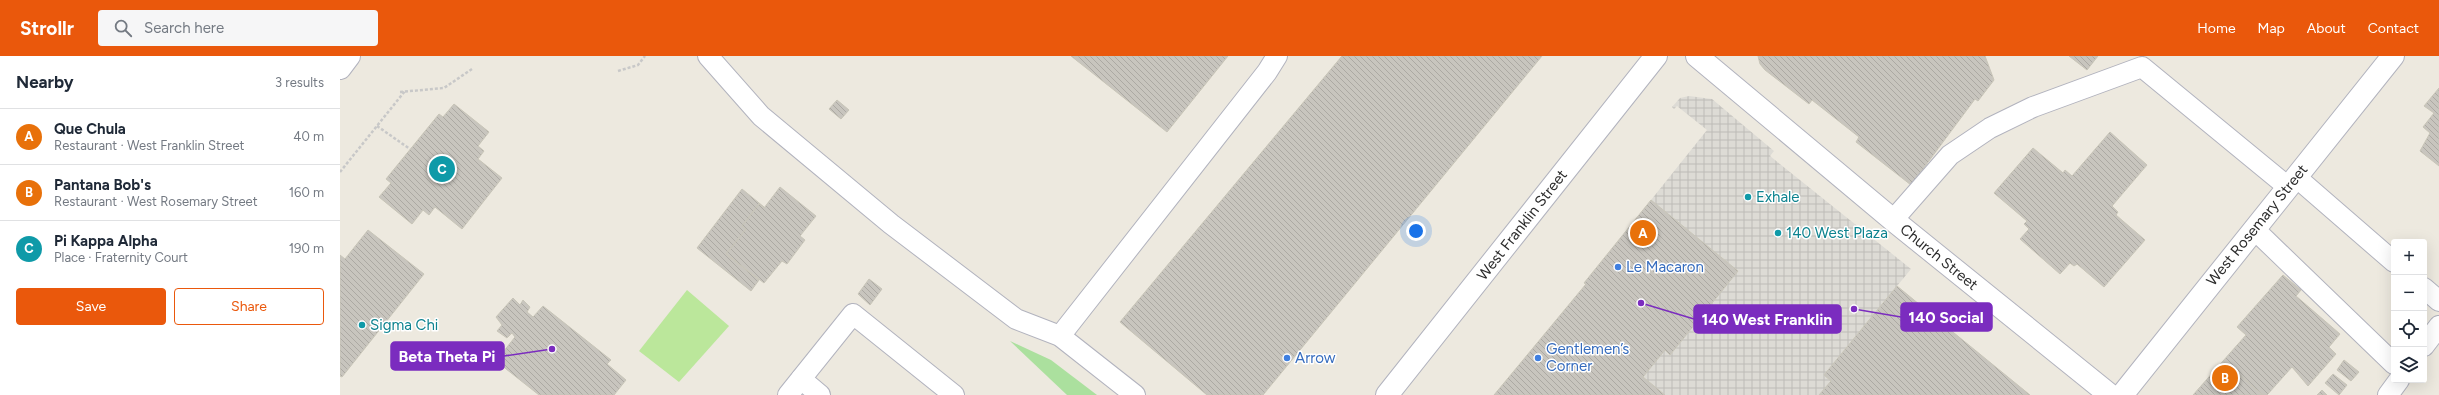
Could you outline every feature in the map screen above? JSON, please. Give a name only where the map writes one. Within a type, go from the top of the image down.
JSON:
[{"type":"street","points":[[340,68],[349,56]]},
{"type":"street","name":"West Franklin Street","points":[[1387,395],[1656,56]]},
{"type":"street","name":"Church Street","points":[[1697,56],[1893,220],[2110,395]]},
{"type":"street","name":"West Rosemary Street","points":[[2122,395],[2393,56]]},
{"type":"lane","points":[[708,56],[761,116],[891,224],[1016,318],[1060,336],[1135,395]]},
{"type":"lane","points":[[1060,336],[1267,72],[1277,56]]},
{"type":"lane","points":[[1893,220],[1950,155],[1990,128],[2033,107],[2142,67],[2391,260]]},
{"type":"lane","points":[[2254,229],[2391,361]]},
{"type":"lane","points":[[2427,291],[2439,301]]},
{"type":"lane","points":[[788,395],[853,314],[954,395]]},
{"type":"lane","points":[[2427,342],[2439,326]]},
{"type":"lane","points":[[801,379],[820,395]]},
{"type":"lane","points":[[2388,395],[2397,383]]},
{"type":"path","points":[[618,71],[638,65],[645,56]]},
{"type":"path","points":[[400,92],[444,88],[472,69]]},
{"type":"path","points":[[340,172],[405,91]]},
{"type":"path","points":[[377,126],[410,149]]},
{"type":"green space","points":[[687,290],[729,326],[679,382],[639,351]]},
{"type":"green space","points":[[1010,341],[1051,360],[1097,395],[1067,395]]},
{"type":"shaded area","name":"140 West Plaza","points":[[1689,96],[1712,99],[1774,151],[1770,156],[1911,269],[1824,375],[1831,381],[1819,395],[1665,395],[1643,377],[1665,350],[1671,354],[1738,271],[1651,200],[1707,130],[1677,106],[1674,109],[1672,107],[1680,98]]},
{"type":"building","points":[[1071,56],[1228,56],[1167,132]]},
{"type":"building","points":[[1342,56],[1542,56],[1263,395],[1207,395],[1120,322]]},
{"type":"building","points":[[1758,56],[1985,56],[1994,80],[1978,101],[1975,99],[1911,185],[1856,142],[1859,137],[1812,100],[1809,104],[1765,70],[1760,64]]},
{"type":"building","points":[[2069,56],[2098,56],[2087,70]]},
{"type":"building","points":[[2439,88],[2439,166],[2420,151],[2430,133],[2423,127],[2434,113],[2424,106]]},
{"type":"building","points":[[837,100],[849,110],[841,119],[829,109]]},
{"type":"building","points":[[454,104],[489,132],[478,146],[484,151],[478,159],[502,178],[462,229],[435,207],[429,215],[423,210],[412,224],[379,197],[391,183],[386,179],[439,114],[443,117]]},
{"type":"building","points":[[2110,132],[2147,165],[2112,206],[2118,212],[2116,215],[2145,240],[2104,287],[2077,264],[2074,266],[2070,263],[2060,274],[2020,239],[2029,229],[2024,224],[2027,221],[1994,193],[2033,148],[2063,173],[2065,170],[2072,176]]},
{"type":"building","points":[[780,187],[816,216],[800,236],[805,240],[787,264],[782,261],[764,283],[726,254],[746,229],[742,226],[759,204],[764,208]]},
{"type":"building","points":[[742,189],[764,207],[759,204],[742,226],[746,229],[726,254],[759,280],[751,291],[697,248]]},
{"type":"building","points":[[1651,200],[1738,271],[1670,355],[1665,350],[1643,377],[1665,395],[1494,395],[1586,284],[1584,283]]},
{"type":"building","name":"Sigma Chi","points":[[368,230],[424,274],[342,377],[340,376],[340,255],[345,259]]},
{"type":"building","points":[[2283,275],[2301,290],[2296,296],[2340,334],[2329,347],[2336,354],[2308,386],[2292,367],[2267,395],[2263,395],[2223,361],[2246,335],[2237,327]]},
{"type":"building","points":[[869,279],[882,289],[870,305],[858,294]]},
{"type":"building","points":[[1897,286],[2030,395],[1819,395],[1831,381],[1824,375]]},
{"type":"building","points":[[513,298],[520,305],[523,300],[530,307],[527,312],[533,317],[543,306],[611,360],[607,364],[626,380],[614,395],[539,395],[496,361],[515,337],[512,333],[507,338],[497,331],[502,325],[496,317]]},
{"type":"building","points":[[2344,360],[2359,372],[2351,381],[2337,370]]},
{"type":"building","points":[[2223,361],[2263,395],[2193,395]]},
{"type":"building","points":[[2333,374],[2347,385],[2339,395],[2325,383]]},
{"type":"building","points":[[2322,390],[2327,395],[2317,395]]},
{"type":"place","name":"Pi Kappa Alpha","points":[[442,169]]},
{"type":"place","name":"Exhale","points":[[1748,197]]},
{"type":"place","name":"Que Chula","points":[[1643,233]]},
{"type":"place","name":"140 West Plaza","points":[[1778,233]]},
{"type":"place","name":"Le Macaron","points":[[1618,267]]},
{"type":"place","name":"140 West Franklin","points":[[1641,303]]},
{"type":"place","name":"140 Social","points":[[1854,309]]},
{"type":"place","name":"Sigma Chi","points":[[362,325]]},
{"type":"place","name":"Beta Theta Pi","points":[[552,349]]},
{"type":"place","name":"Arrow","points":[[1287,358]]},
{"type":"place","name":"Gentlemen’s Corner","points":[[1538,358]]},
{"type":"place","name":"Pantana Bob's","points":[[2225,378]]}]
